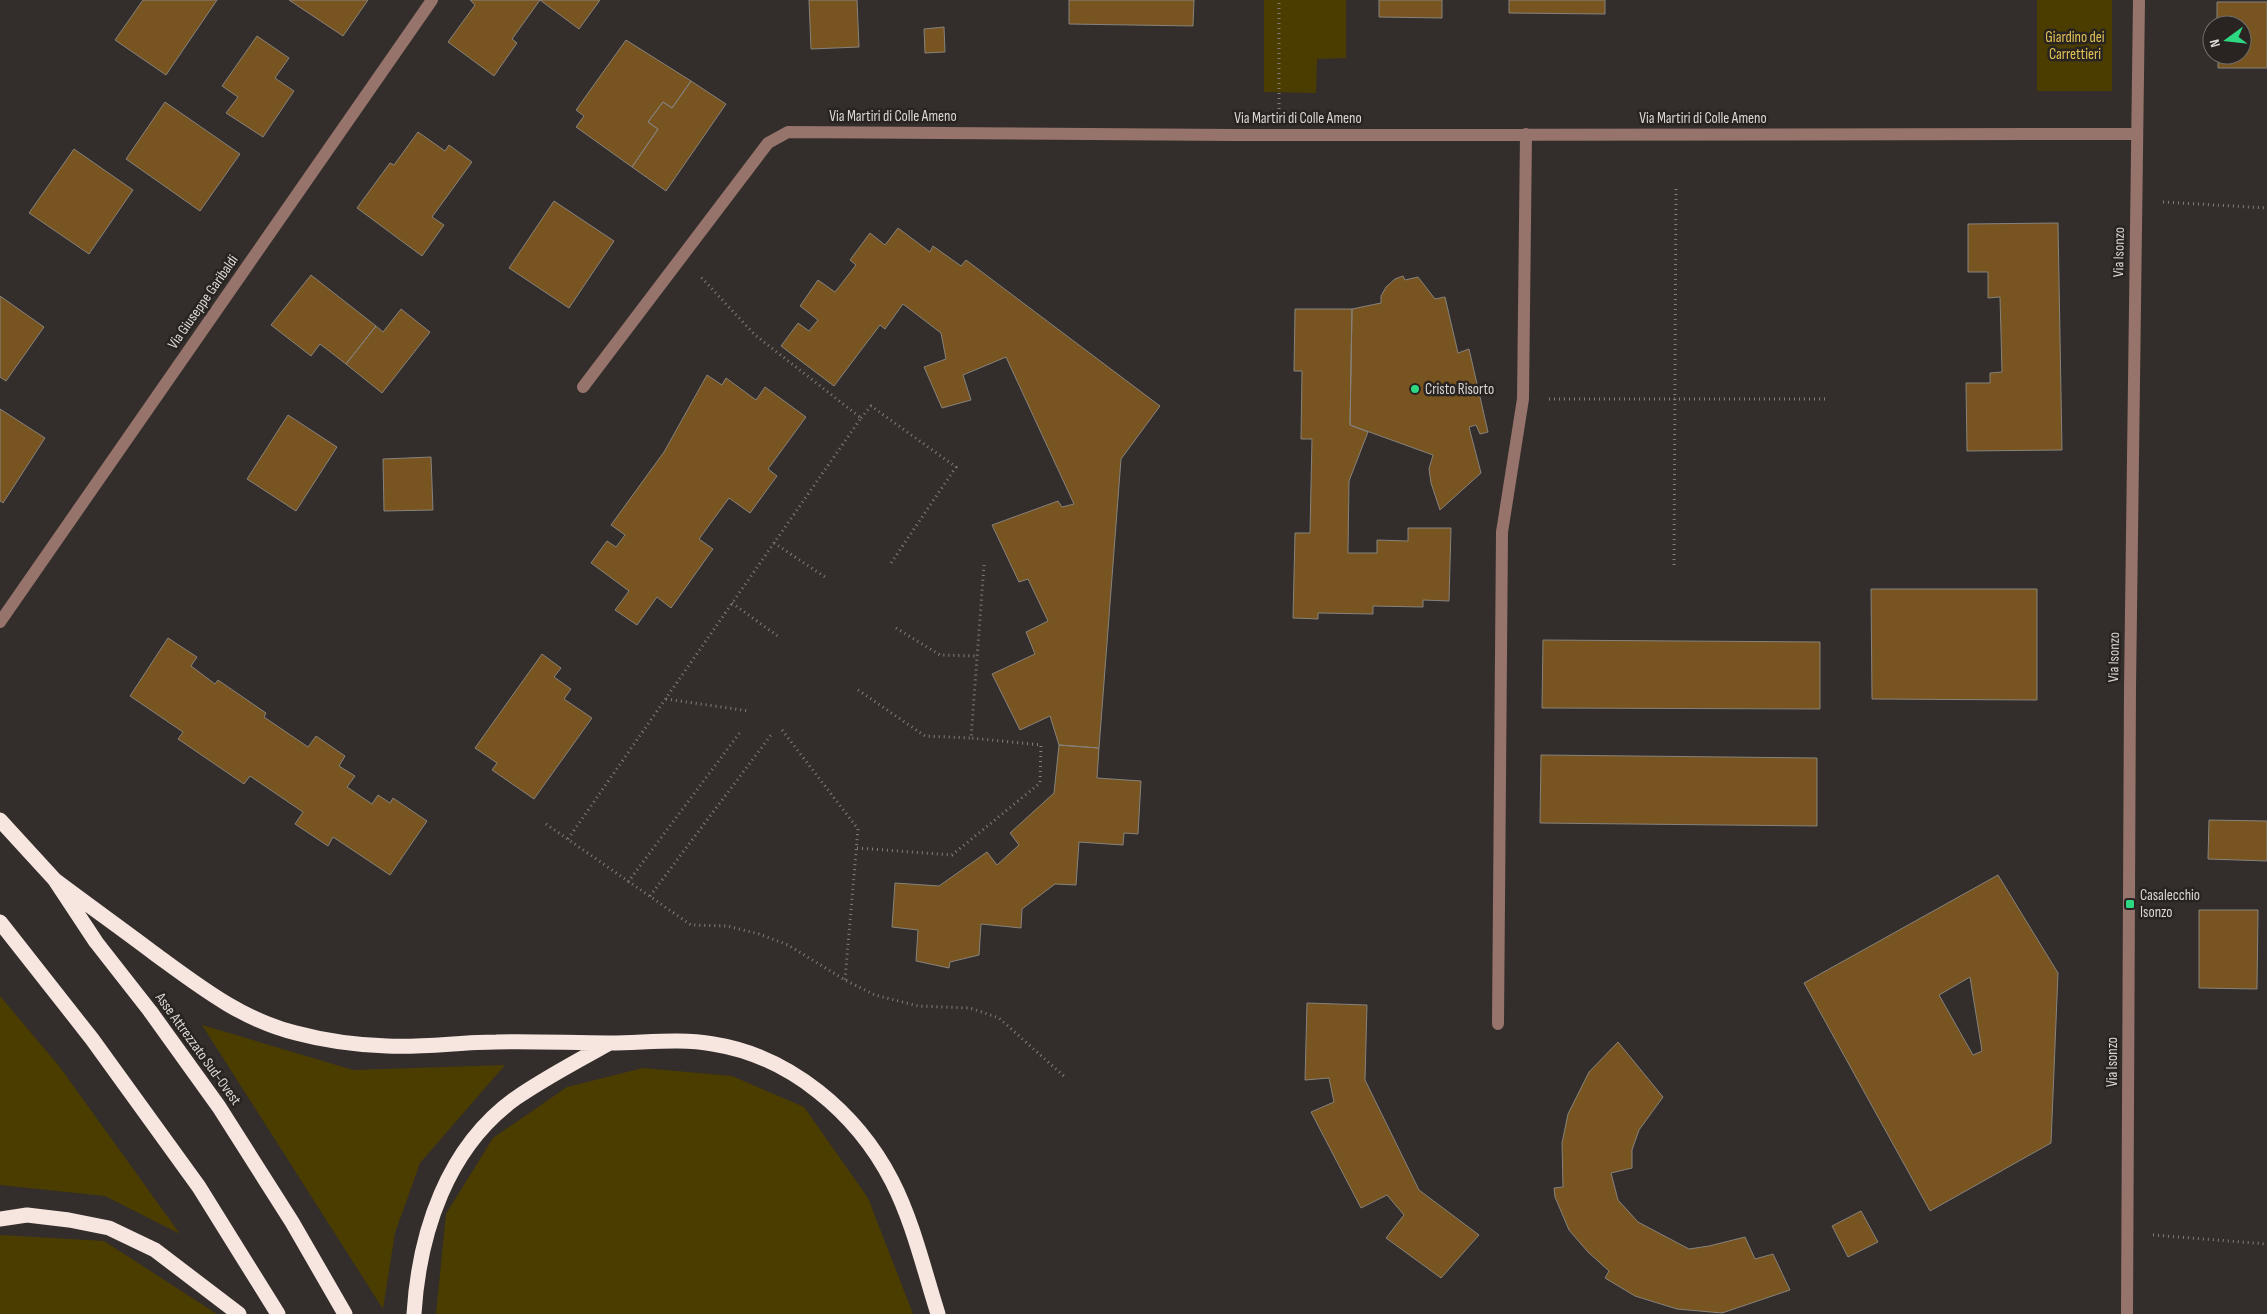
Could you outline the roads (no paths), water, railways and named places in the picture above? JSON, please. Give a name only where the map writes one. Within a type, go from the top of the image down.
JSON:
[{"type":"highway","name":"Asse Attrezzato Sud-Ovest","points":[[0,820],[55,880],[96,942],[219,1107],[292,1222],[345,1314]]},
{"type":"highway","points":[[55,880],[210,995],[252,1018],[293,1033],[339,1042],[388,1046],[495,1042],[609,1043],[689,1041],[739,1050],[771,1062],[812,1087],[843,1112],[870,1144],[892,1182],[910,1226],[938,1314]]},
{"type":"highway","points":[[0,922],[92,1039],[194,1179],[278,1314]]},
{"type":"highway","points":[[414,1314],[416,1281],[423,1244],[447,1180],[468,1146],[494,1116],[515,1099],[609,1043]]},
{"type":"highway","points":[[0,1219],[27,1215],[69,1220],[109,1228],[155,1250],[239,1314]]},
{"type":"street","name":"Via Giuseppe Garibaldi","points":[[0,622],[432,0]]},
{"type":"street","name":"Via Isonzo","points":[[2127,1314],[2130,687],[2139,0]]},
{"type":"street","name":"Via Martiri di Colle Ameno","points":[[583,387],[768,143],[788,132],[2137,134]]},
{"type":"street","points":[[1498,1024],[1502,532],[1524,399],[1526,134]]},
{"type":"place","name":"Cristo Risorto","points":[[1415,389]]},
{"type":"place","name":"Casalecchio Isonzo","points":[[2130,904]]},
{"type":"park label","name":"Giardino dei Carrettieri","points":[[2075,46]]}]
